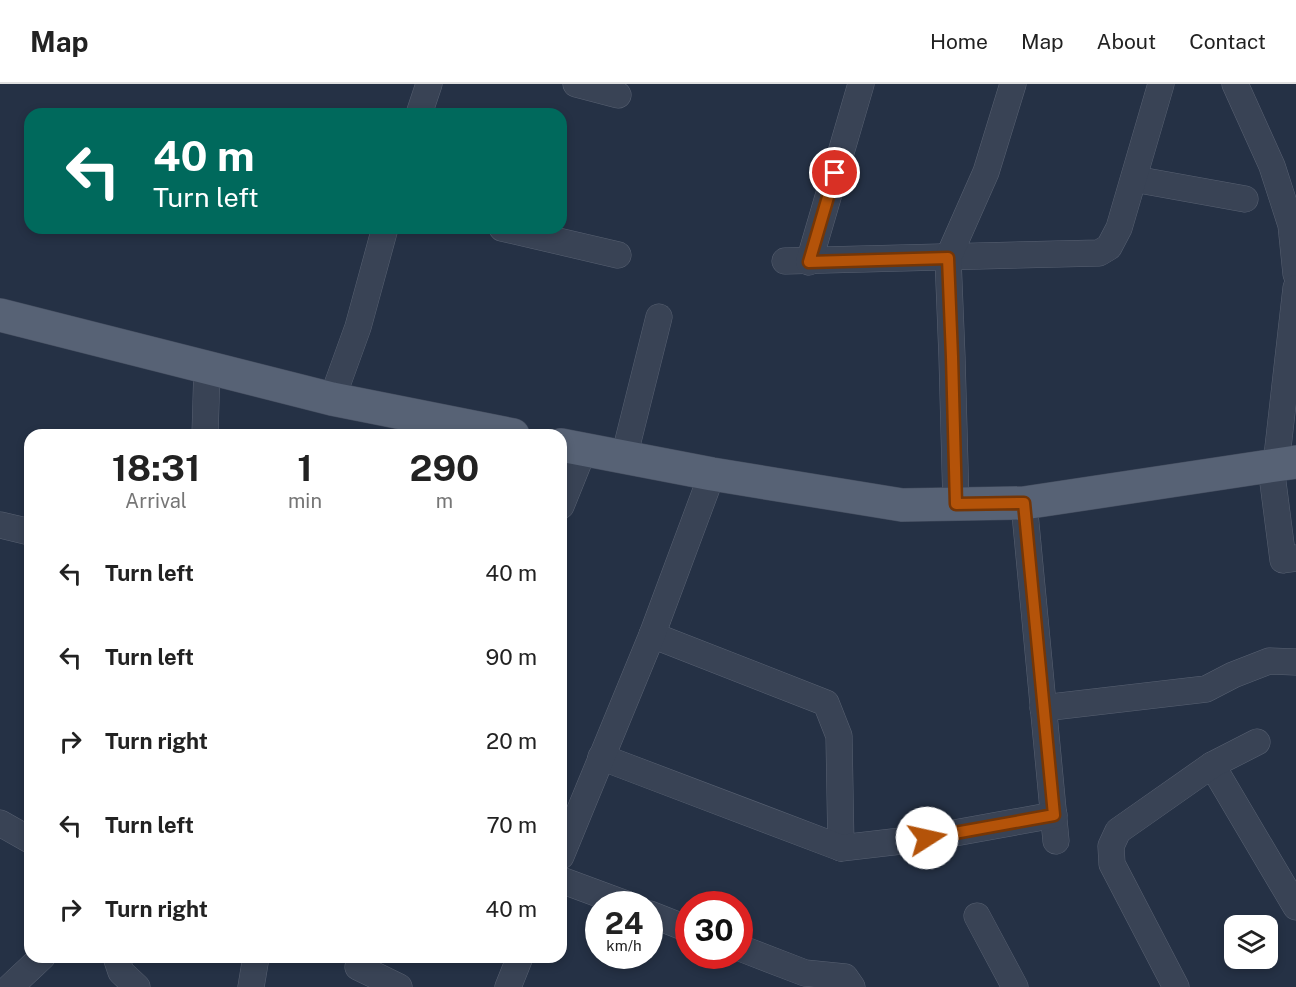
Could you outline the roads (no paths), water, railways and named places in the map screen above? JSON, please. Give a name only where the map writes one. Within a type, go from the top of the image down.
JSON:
[{"type":"main road","points":[[0,315],[332,399],[483,429]]},
{"type":"main road","points":[[572,447],[712,474],[902,505],[1024,503],[1281,465]]},
{"type":"street","points":[[421,108],[429,84]]},
{"type":"street","points":[[576,84],[618,95]]},
{"type":"street","points":[[861,84],[797,261],[1099,254],[1108,247],[1119,228],[1161,84]]},
{"type":"street","points":[[956,504],[948,258],[986,172],[1013,84]]},
{"type":"street","points":[[1235,84],[1272,166],[1291,225],[1296,274]]},
{"type":"street","points":[[1134,179],[1245,199]]},
{"type":"street","points":[[332,399],[358,327],[383,234]]},
{"type":"street","points":[[528,234],[618,255]]},
{"type":"street","points":[[1295,302],[1281,465],[1283,560],[1296,558]]},
{"type":"street","points":[[624,457],[659,317]]},
{"type":"street","points":[[205,429],[207,368]]},
{"type":"street","points":[[567,474],[572,447]]},
{"type":"street","points":[[567,841],[652,635],[712,474]]},
{"type":"street","points":[[1024,503],[1056,841]]},
{"type":"street","points":[[0,525],[24,531]]},
{"type":"street","points":[[652,635],[826,703],[839,736],[841,848]]},
{"type":"street","points":[[1043,708],[1206,689],[1233,675],[1269,661],[1296,662]]},
{"type":"street","points":[[1176,987],[1112,864],[1111,846],[1118,831],[1212,765],[1257,742]]},
{"type":"street","points":[[601,757],[841,848],[927,838],[1054,815]]},
{"type":"street","points":[[1212,765],[1296,908]]},
{"type":"street","points":[[0,822],[24,836]]},
{"type":"street","points":[[567,882],[591,891]]},
{"type":"street","points":[[977,916],[1015,987]]},
{"type":"street","points":[[753,953],[805,973],[845,977],[852,987]]},
{"type":"street","points":[[11,976],[32,963]]},
{"type":"street","points":[[118,963],[121,972],[137,987]]},
{"type":"street","points":[[251,987],[255,963]]},
{"type":"street","points":[[508,987],[518,963]]},
{"type":"street","points":[[356,970],[399,987]]}]
